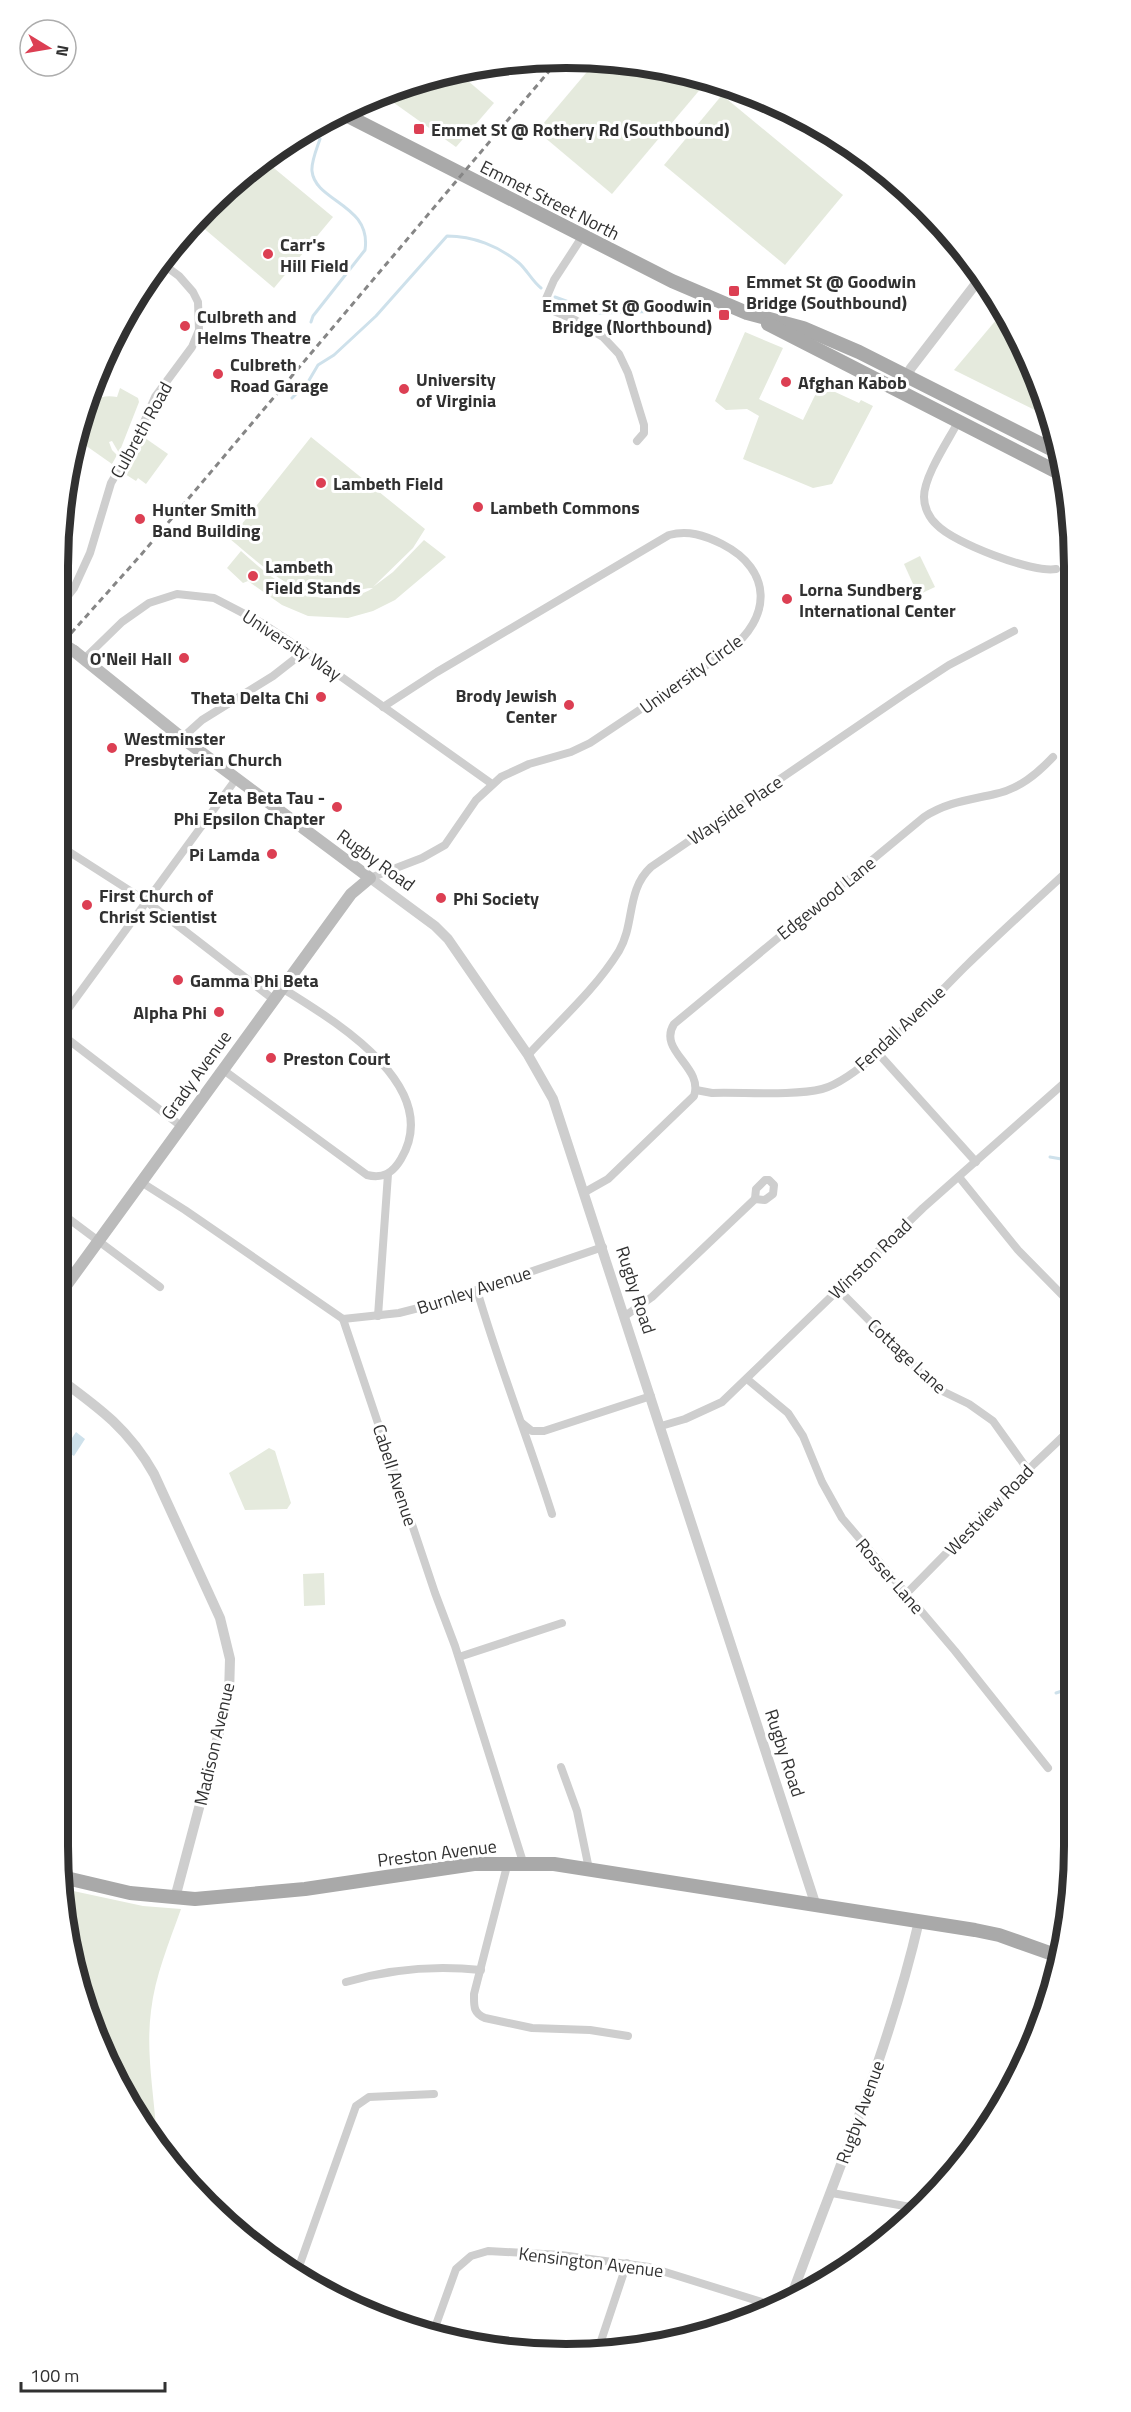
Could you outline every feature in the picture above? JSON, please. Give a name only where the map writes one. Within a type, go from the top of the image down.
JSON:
[{"type":"main road","name":"Emmet Street North","points":[[349,117],[582,237],[672,282],[747,313],[1054,471]]},
{"type":"main road","name":"Emmet Street North","points":[[747,313],[803,328],[906,376],[1050,448]]},
{"type":"main road","name":"Rugby Road","points":[[68,648],[182,738],[370,878]]},
{"type":"main road","name":"Grady Avenue","points":[[68,1283],[351,894],[370,878]]},
{"type":"main road","name":"Preston Avenue","points":[[69,1879],[130,1893],[195,1899],[270,1892],[474,1864],[523,1862],[589,1869],[816,1906]]},
{"type":"main road","points":[[816,1906],[999,1935],[1052,1954]]},
{"type":"street","points":[[582,237],[554,280],[545,301],[549,309],[575,320],[603,337],[619,354],[628,373],[644,426],[644,433],[638,441]]},
{"type":"street","name":"Culbreth Road","points":[[68,596],[90,553],[111,483],[136,440],[155,397],[192,347],[198,330],[198,302],[193,292],[179,276],[167,267]]},
{"type":"street","points":[[897,391],[976,284]]},
{"type":"street","points":[[958,422],[926,483],[924,500],[930,518],[942,530],[998,556],[1039,570],[1056,569]]},
{"type":"street","name":"University Circle","points":[[370,878],[423,858],[445,845],[476,800],[492,784],[515,770],[571,752],[590,743],[735,646],[751,628],[761,601],[758,580],[748,562],[730,548],[698,534],[688,532],[669,535],[437,672],[383,707]]},
{"type":"street","name":"University Way","points":[[79,655],[134,612],[166,596],[177,594],[203,596],[229,604],[304,651],[492,784]]},
{"type":"street","name":"Wayside Place","points":[[528,1055],[591,987],[620,950],[629,923],[634,891],[638,882],[651,867],[949,665],[1014,631]]},
{"type":"street","points":[[182,738],[202,720],[273,676],[304,651]]},
{"type":"street","name":"Edgewood Lane","points":[[696,1090],[695,1078],[670,1042],[670,1029],[674,1024],[924,817],[950,803],[1010,790],[1031,778],[1053,757]]},
{"type":"street","points":[[68,1009],[236,779]]},
{"type":"street","points":[[68,851],[146,901],[273,999]]},
{"type":"street","name":"Fendall Avenue","points":[[696,1090],[712,1093],[808,1091],[821,1089],[847,1077],[877,1052],[976,955],[1064,874]]},
{"type":"street","name":"Rugby Road","points":[[370,878],[435,926],[448,939],[528,1055],[553,1099],[816,1906]]},
{"type":"street","points":[[222,1069],[363,1173],[374,1177],[388,1174],[401,1161],[410,1138],[410,1117],[397,1086],[384,1066],[360,1041],[282,988]]},
{"type":"street","points":[[68,1039],[182,1125]]},
{"type":"street","points":[[877,1052],[976,1162]]},
{"type":"street","name":"Winston Road","points":[[661,1426],[685,1419],[722,1402],[838,1289],[1064,1083]]},
{"type":"street","points":[[585,1192],[608,1179],[691,1101],[696,1090]]},
{"type":"street","points":[[378,1317],[388,1174]]},
{"type":"street","points":[[959,1177],[1018,1250],[1064,1297]]},
{"type":"street","points":[[141,1182],[343,1319]]},
{"type":"street","points":[[625,1316],[652,1298],[755,1199]]},
{"type":"street","points":[[68,1218],[160,1287]]},
{"type":"street","name":"Burnley Avenue","points":[[343,1319],[378,1317],[442,1302],[603,1247]]},
{"type":"street","name":"Cottage Lane","points":[[838,1289],[936,1388],[969,1404],[993,1421],[1028,1470]]},
{"type":"street","points":[[477,1290],[493,1345],[522,1422],[552,1514]]},
{"type":"street","name":"Cabell Avenue","points":[[343,1319],[435,1593],[459,1657],[523,1862]]},
{"type":"street","name":"Rosser Lane","points":[[747,1379],[776,1401],[798,1427],[811,1451],[822,1482],[842,1518],[955,1651],[1048,1768]]},
{"type":"street","name":"Madison Avenue","points":[[68,1385],[113,1420],[142,1452],[154,1473],[220,1618],[231,1659],[229,1695],[176,1898]]},
{"type":"street","points":[[522,1422],[532,1431],[544,1431],[651,1396]]},
{"type":"street","name":"Westview Road","points":[[906,1594],[1064,1436]]},
{"type":"street","points":[[459,1657],[562,1623]]},
{"type":"street","points":[[561,1767],[577,1811],[589,1869]]},
{"type":"street","points":[[508,1862],[474,1994],[474,2009],[478,2015],[544,2030],[609,2032],[628,2036]]},
{"type":"street","name":"Rugby Avenue","points":[[795,2288],[832,2193],[896,2012],[919,1921]]},
{"type":"street","points":[[346,1982],[411,1968],[481,1970]]},
{"type":"street","points":[[299,2267],[352,2113],[362,2100],[369,2097],[434,2094]]},
{"type":"street","points":[[832,2193],[909,2207]]},
{"type":"street","name":"Kensington Avenue","points":[[435,2327],[456,2269],[471,2256],[480,2252],[522,2252],[627,2263],[674,2273],[766,2303]]},
{"type":"street","points":[[600,2343],[627,2263]]},
{"type":"shaded area","points":[[590,69],[663,77],[702,87],[612,194],[537,131]]},
{"type":"shaded area","points":[[464,78],[494,103],[456,147],[389,100]]},
{"type":"shaded area","points":[[722,95],[843,195],[785,265],[664,165]]},
{"type":"shaded area","name":"Carr's Hill Field","points":[[270,165],[333,217],[274,288],[201,226],[237,191]]},
{"type":"shaded area","points":[[998,318],[1026,375],[1039,412],[954,370]]},
{"type":"shaded area","points":[[745,332],[783,348],[759,399],[803,420],[820,385],[859,403],[861,400],[873,406],[832,484],[813,488],[743,459],[759,416],[747,409],[726,410],[715,401]]},
{"type":"shaded area","points":[[120,388],[138,398],[139,402],[119,453],[112,441],[109,442],[117,455],[112,464],[85,445],[84,439],[96,401],[106,396],[117,397]]},
{"type":"shaded area","name":"Lambeth Field","points":[[311,437],[425,529],[413,548],[373,587],[393,572],[424,540],[446,557],[395,600],[373,611],[348,618],[308,616],[282,605],[248,581],[243,583],[227,568],[241,551],[273,578],[308,595],[341,598],[360,594],[373,588],[333,596],[313,594],[287,583],[230,539]]},
{"type":"shaded area","points":[[145,438],[168,454],[146,484],[138,478],[136,481],[125,474]]},
{"type":"shaded area","points":[[920,556],[935,587],[918,595],[904,564]]},
{"type":"shaded area","points":[[269,1448],[275,1451],[291,1503],[287,1509],[245,1510],[229,1473]]},
{"type":"shaded area","points":[[324,1573],[325,1605],[304,1606],[303,1574]]},
{"type":"shaded area","points":[[70,1890],[143,1906],[181,1909],[159,1972],[151,2011],[150,2054],[155,2129],[134,2096],[119,2067],[94,2007],[77,1944]]},
{"type":"water","points":[[76,1432],[85,1439],[74,1456],[68,1452],[68,1444]]},
{"type":"waterway","points":[[311,322],[313,316],[365,250],[365,235],[360,223],[352,213],[315,181],[312,167],[320,139]]},
{"type":"waterway","points":[[292,398],[308,382],[318,365],[334,355],[376,316],[447,236],[476,240],[503,252],[519,263],[541,288]]},
{"type":"waterway","points":[[555,297],[599,313],[701,310]]},
{"type":"waterway","points":[[1050,1157],[1064,1159]]},
{"type":"waterway","points":[[1056,1693],[1064,1690]]},
{"type":"railway","points":[[68,637],[140,556],[551,68]]},
{"type":"place","name":"Emmet St @ Rothery Rd (Southbound)","points":[[419,129]]},
{"type":"place","name":"Carr's Hill Field","points":[[268,254]]},
{"type":"place","name":"Emmet St @ Goodwin Bridge (Southbound)","points":[[734,291]]},
{"type":"place","name":"Emmet St @ Goodwin Bridge (Northbound)","points":[[724,315]]},
{"type":"place","name":"Culbreth and Helms Theatre","points":[[185,326]]},
{"type":"place","name":"Culbreth Road Garage","points":[[218,374]]},
{"type":"place","name":"Afghan Kabob","points":[[786,382]]},
{"type":"place","name":"University of Virginia","points":[[404,389]]},
{"type":"place","name":"Lambeth Field","points":[[321,483]]},
{"type":"place","name":"Lambeth Commons","points":[[478,507]]},
{"type":"place","name":"Hunter Smith Band Building","points":[[140,519]]},
{"type":"place","name":"Lambeth Field Stands","points":[[253,576]]},
{"type":"place","name":"Lorna Sundberg International Center","points":[[787,599]]},
{"type":"place","name":"O'Neil Hall","points":[[184,658]]},
{"type":"place","name":"Theta Delta Chi","points":[[321,697]]},
{"type":"place","name":"Brody Jewish Center","points":[[569,705]]},
{"type":"place","name":"Westminster Presbyterian Church","points":[[112,748]]},
{"type":"place","name":"Zeta Beta Tau - Phi Epsilon Chapter","points":[[337,807]]},
{"type":"place","name":"Pi Lamda","points":[[272,854]]},
{"type":"place","name":"Phi Society","points":[[441,898]]},
{"type":"place","name":"First Church of Christ Scientist","points":[[87,905]]},
{"type":"place","name":"Gamma Phi Beta","points":[[178,980]]},
{"type":"place","name":"Alpha Phi","points":[[219,1012]]},
{"type":"place","name":"Preston Court","points":[[271,1058]]}]
